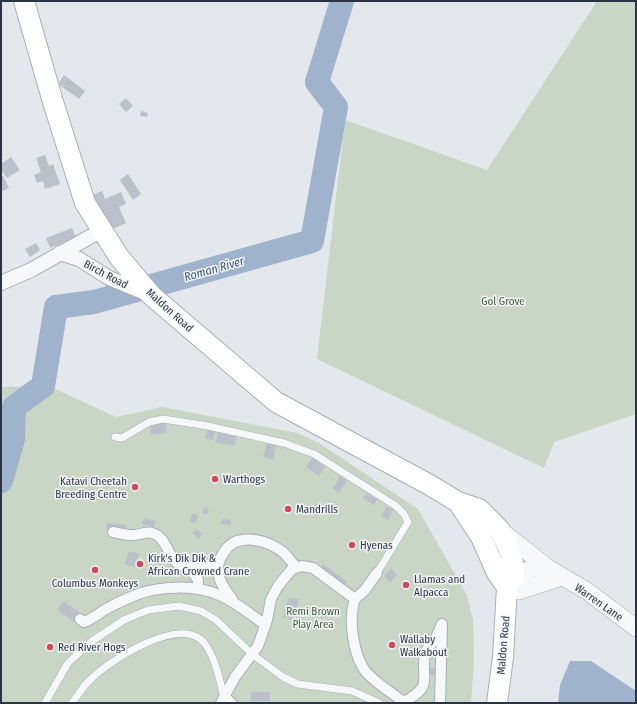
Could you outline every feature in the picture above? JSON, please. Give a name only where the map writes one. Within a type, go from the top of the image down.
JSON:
[{"type":"main road","name":"Maldon Road","points":[[24,1],[53,102],[85,203],[119,257],[152,296],[276,402],[418,478],[458,502],[479,509],[500,530],[509,548],[514,568],[513,578],[507,587],[503,656],[497,703]]},
{"type":"main road","name":"Maldon Road","points":[[458,502],[481,537],[497,573],[507,587]]},
{"type":"street","points":[[1,282],[31,270],[102,230]]},
{"type":"street","name":"Birch Road","points":[[60,253],[79,259],[109,278],[152,296]]},
{"type":"street","name":"Warren Lane","points":[[500,530],[555,573],[587,591],[636,628]]},
{"type":"street","points":[[113,532],[133,536],[152,533],[160,537],[174,559],[181,565],[208,566],[219,560]]},
{"type":"street","points":[[234,602],[222,585],[218,572],[219,560],[225,550],[238,540],[255,540],[271,545],[284,554],[296,568]]},
{"type":"street","points":[[189,566],[198,580],[198,588]]},
{"type":"street","points":[[225,701],[258,646],[271,599],[278,586],[292,569],[302,566],[313,568],[356,599]]},
{"type":"street","points":[[377,573],[365,590],[356,599],[352,609],[351,620],[359,659],[367,673],[404,702],[414,697],[424,686],[426,674],[425,652],[435,639],[442,624],[440,703]]},
{"type":"street","points":[[507,587],[519,591],[555,573]]},
{"type":"street","points":[[80,619],[84,622],[89,620],[107,608],[138,594],[162,588],[185,586],[198,588],[224,596],[265,625]]},
{"type":"lane","points":[[115,437],[122,438],[149,422],[175,420],[284,443],[314,454],[396,506],[404,514],[408,522],[377,573]]},
{"type":"lane","points":[[45,703],[68,663],[92,641],[124,620],[148,610],[179,606],[201,611],[216,620],[252,654],[283,677],[298,684],[352,691],[379,703]]},
{"type":"lane","points":[[72,703],[88,681],[108,664],[127,652],[168,635],[196,637],[205,644],[216,665],[225,701]]},
{"type":"green space","name":"Gol Grove","points":[[597,1],[636,1],[636,414],[554,442],[544,468],[317,359],[345,120],[487,170]]},
{"type":"green space","name":"Remi Brown Play Area","points":[[49,386],[116,417],[162,407],[297,433],[319,443],[418,509],[467,595],[473,620],[474,661],[471,703],[1,703],[1,387]]},
{"type":"water","points":[[570,661],[591,661],[636,691],[636,703],[558,703],[560,685]]},
{"type":"building","points":[[64,75],[85,91],[79,99],[58,84]]},
{"type":"building","points":[[126,98],[133,106],[126,112],[119,104]]},
{"type":"building","points":[[141,111],[148,113],[147,117],[140,116]]},
{"type":"building","points":[[45,155],[49,166],[53,164],[60,184],[45,189],[43,181],[37,183],[34,175],[41,172],[36,158]]},
{"type":"building","points":[[11,157],[20,170],[7,178],[1,169],[1,164]]},
{"type":"building","points":[[128,174],[141,194],[133,200],[120,180]]},
{"type":"building","points":[[3,176],[9,188],[1,192],[1,177]]},
{"type":"building","points":[[102,191],[105,199],[121,192],[126,204],[119,207],[126,223],[106,232],[90,196]]},
{"type":"building","points":[[72,228],[76,238],[50,248],[46,238]]},
{"type":"building","points":[[36,243],[40,250],[30,257],[25,249]]},
{"type":"building","points":[[165,422],[167,433],[151,435],[150,424]]},
{"type":"building","points":[[207,430],[215,432],[213,440],[205,438]]},
{"type":"building","points":[[218,432],[237,436],[234,446],[215,442]]},
{"type":"building","points":[[267,443],[276,445],[273,460],[263,457]]},
{"type":"building","points":[[312,458],[325,467],[319,476],[306,467]]},
{"type":"building","points":[[340,476],[347,481],[339,493],[333,488]]},
{"type":"building","points":[[366,493],[377,499],[374,505],[363,498]]},
{"type":"building","points":[[205,507],[209,510],[206,515],[202,512]]},
{"type":"building","points":[[387,507],[393,510],[388,520],[381,516]]},
{"type":"building","points":[[192,514],[198,515],[196,523],[190,522]]},
{"type":"building","points":[[144,518],[156,521],[154,527],[142,524]]},
{"type":"building","points":[[222,519],[231,520],[231,525],[221,524]]},
{"type":"building","points":[[107,523],[127,525],[126,531],[106,528]]},
{"type":"building","points":[[196,529],[202,534],[198,539],[192,533]]},
{"type":"building","points":[[251,532],[266,536],[265,541],[249,537]]},
{"type":"building","points":[[129,551],[139,554],[135,567],[125,564]]},
{"type":"building","points":[[323,564],[347,582],[344,586],[320,568]]},
{"type":"building","points":[[391,569],[397,575],[390,582],[384,576]]},
{"type":"building","points":[[289,597],[299,600],[292,620],[283,617]]},
{"type":"building","points":[[63,601],[83,615],[77,624],[57,610]]},
{"type":"building","points":[[428,668],[435,668],[435,675],[428,675]]},
{"type":"building","points":[[251,692],[270,692],[270,701],[251,701]]},
{"type":"waterway","name":"Roman River","points":[[1,481],[13,439],[14,407],[43,386],[56,307],[94,302],[312,241],[336,107],[317,82],[342,1]]},
{"type":"place","name":"Warthogs","points":[[215,479]]},
{"type":"place","name":"Katavi Cheetah Breeding Centre","points":[[135,487]]},
{"type":"place","name":"Mandrills","points":[[288,509]]},
{"type":"place","name":"Hyenas","points":[[352,545]]},
{"type":"place","name":"Kirk's Dik Dik & African Crowned Crane","points":[[140,564]]},
{"type":"place","name":"Columbus Monkeys","points":[[95,570]]},
{"type":"place","name":"Llamas and Alpacca","points":[[406,585]]},
{"type":"place","name":"Wallaby Walkabout","points":[[392,645]]},
{"type":"place","name":"Red River Hogs","points":[[50,647]]}]
